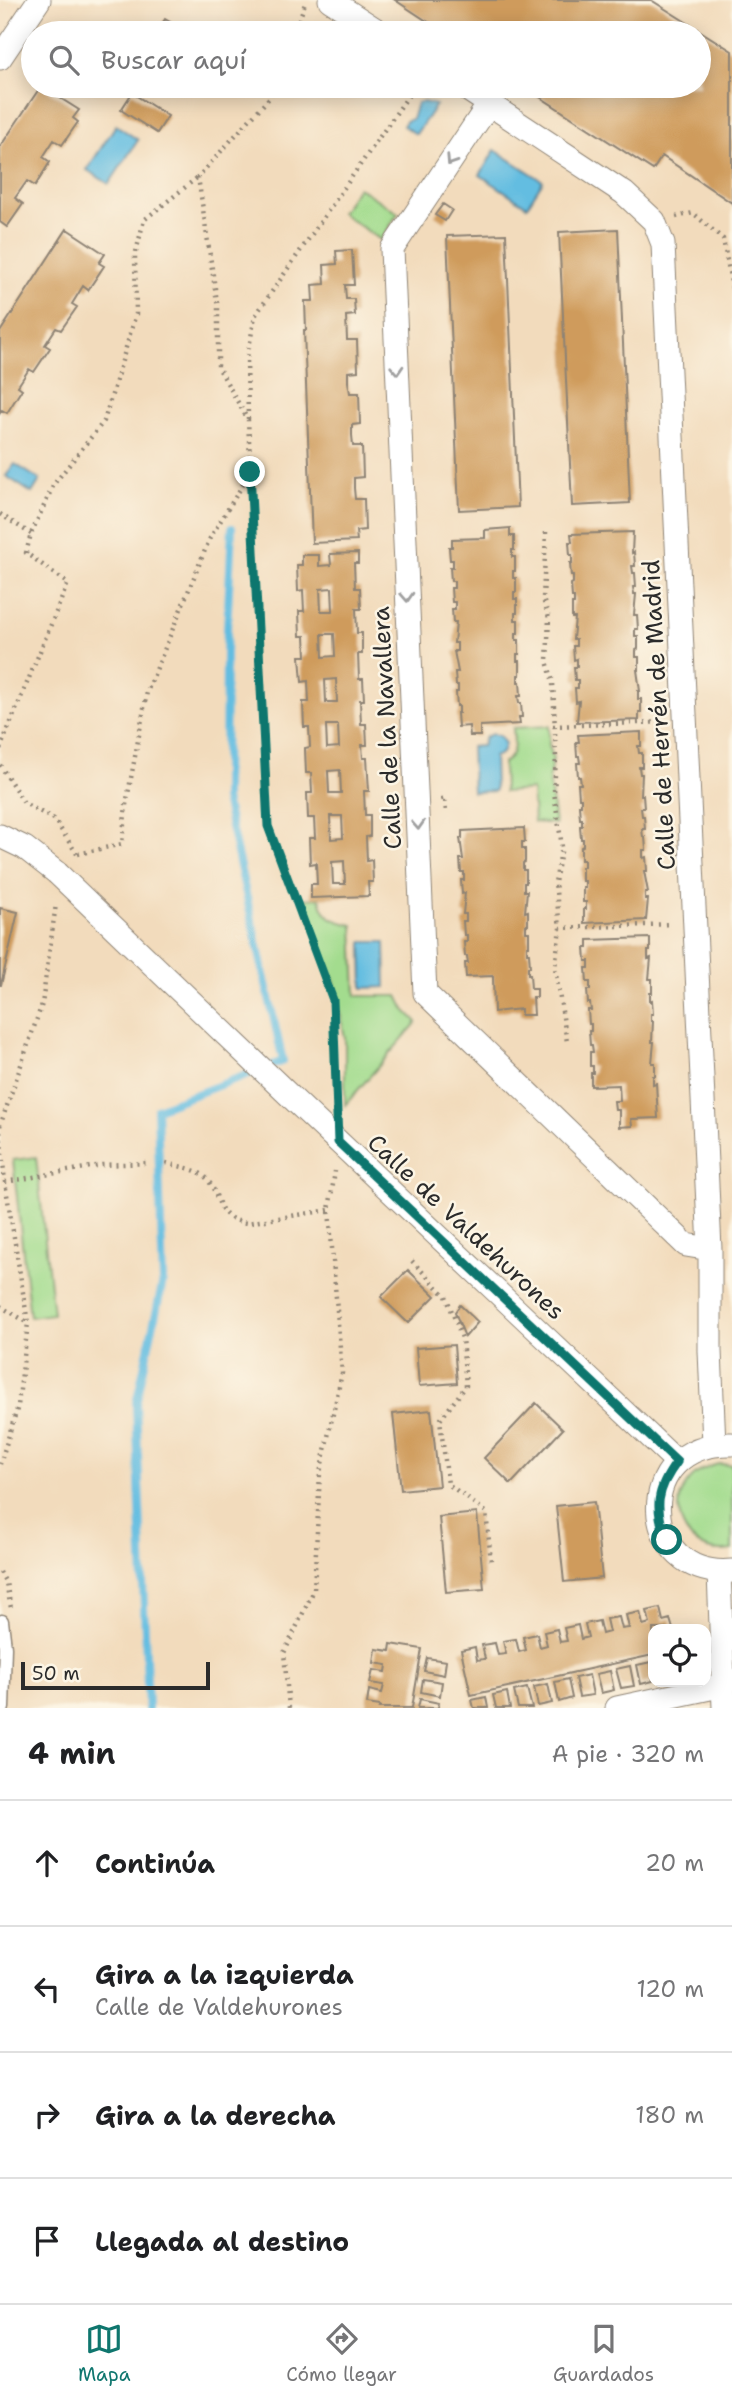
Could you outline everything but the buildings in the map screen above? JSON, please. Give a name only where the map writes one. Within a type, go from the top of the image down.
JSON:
[{"type":"street","points":[[26,21],[40,0]]},
{"type":"street","points":[[330,0],[362,21]]},
{"type":"street","points":[[0,58],[21,28]]},
{"type":"street","points":[[481,98],[624,193],[654,220]]},
{"type":"street","name":"Calle de la Navallera","points":[[489,103],[392,249],[425,993],[686,1245],[710,1249]]},
{"type":"street","name":"Calle de Herrén de Madrid","points":[[654,220],[663,244],[666,272],[710,1249],[710,1351],[723,1444]]},
{"type":"street","name":"Calle de Valdehurones","points":[[0,836],[65,869],[291,1097],[677,1462]]},
{"type":"street","points":[[723,1444],[694,1450],[677,1462],[664,1479],[658,1500],[659,1521],[667,1540],[680,1557],[698,1568],[725,1572],[724,1708]]},
{"type":"street","points":[[617,1708],[724,1685]]},
{"type":"lane","points":[[2,1621],[5,1647],[2,1708]]},
{"type":"path","points":[[299,21],[307,0]]},
{"type":"path","points":[[0,749],[68,583],[26,553],[31,534],[54,484],[104,421],[136,314],[135,256],[144,220],[198,177],[269,98]]},
{"type":"path","points":[[289,1708],[284,1653],[314,1591],[320,1473],[342,1373],[329,1210],[338,1142],[333,1000],[268,826],[250,472],[247,358],[255,316],[407,98]]},
{"type":"path","points":[[198,177],[218,308],[218,367],[248,420]]},
{"type":"path","points":[[654,220],[693,214],[723,239],[732,288]]},
{"type":"path","points":[[65,869],[78,854],[122,844],[126,805],[147,692],[210,538],[250,472]]},
{"type":"path","points":[[0,514],[31,534]]},
{"type":"path","points":[[546,532],[543,599],[549,618],[547,661],[553,682],[556,758],[554,792],[562,847],[555,882],[560,929],[555,968],[567,1042]]},
{"type":"path","points":[[553,726],[685,720]]},
{"type":"path","points":[[0,765],[24,803],[54,819],[78,854]]},
{"type":"path","points":[[0,1126],[42,1004],[54,909],[59,898]]},
{"type":"path","points":[[560,929],[695,923]]},
{"type":"path","points":[[0,1132],[5,1182],[28,1323],[18,1406],[0,1464]]},
{"type":"path","points":[[5,1182],[102,1165],[147,1163]]},
{"type":"path","points":[[166,1163],[195,1171],[207,1179],[221,1211],[234,1221],[247,1223],[329,1210]]},
{"type":"path","points":[[412,1261],[446,1296],[462,1338],[466,1386],[440,1420],[448,1483],[486,1512],[491,1561]]},
{"type":"path","points":[[0,1306],[28,1323]]},
{"type":"green space","points":[[358,187],[398,213],[381,240],[341,213]]},
{"type":"green space","points":[[549,726],[549,745],[553,758],[549,777],[555,824],[534,822],[532,790],[504,792],[503,763],[513,752],[513,728]]},
{"type":"green space","points":[[320,898],[324,910],[331,918],[353,925],[356,996],[398,996],[405,1010],[417,1022],[345,1105],[345,1038],[335,984],[303,899]]},
{"type":"green space","points":[[36,1157],[53,1314],[30,1317],[13,1160]]},
{"type":"green space","points":[[719,1464],[732,1465],[732,1550],[713,1550],[697,1543],[686,1532],[680,1517],[680,1501],[686,1485],[699,1472]]},
{"type":"water","points":[[417,103],[436,105],[416,134],[403,126],[406,121],[412,119]]},
{"type":"water","points":[[116,125],[138,140],[109,184],[87,170]]},
{"type":"water","points":[[495,150],[543,181],[527,206],[480,175]]},
{"type":"water","points":[[15,464],[40,480],[32,493],[6,476]]},
{"type":"water","points":[[492,734],[500,736],[505,744],[502,753],[494,757],[495,791],[473,792],[471,747],[482,746],[485,737]]},
{"type":"water","points":[[362,942],[385,942],[386,987],[363,988]]},
{"type":"waterway","points":[[148,1708],[136,1404],[163,1281],[157,1109],[283,1061],[225,799],[226,652],[232,528]]},
{"type":"route","points":[[250,472],[268,826],[333,1000],[338,1142],[677,1462],[664,1479],[658,1500],[659,1521],[667,1540]]}]
